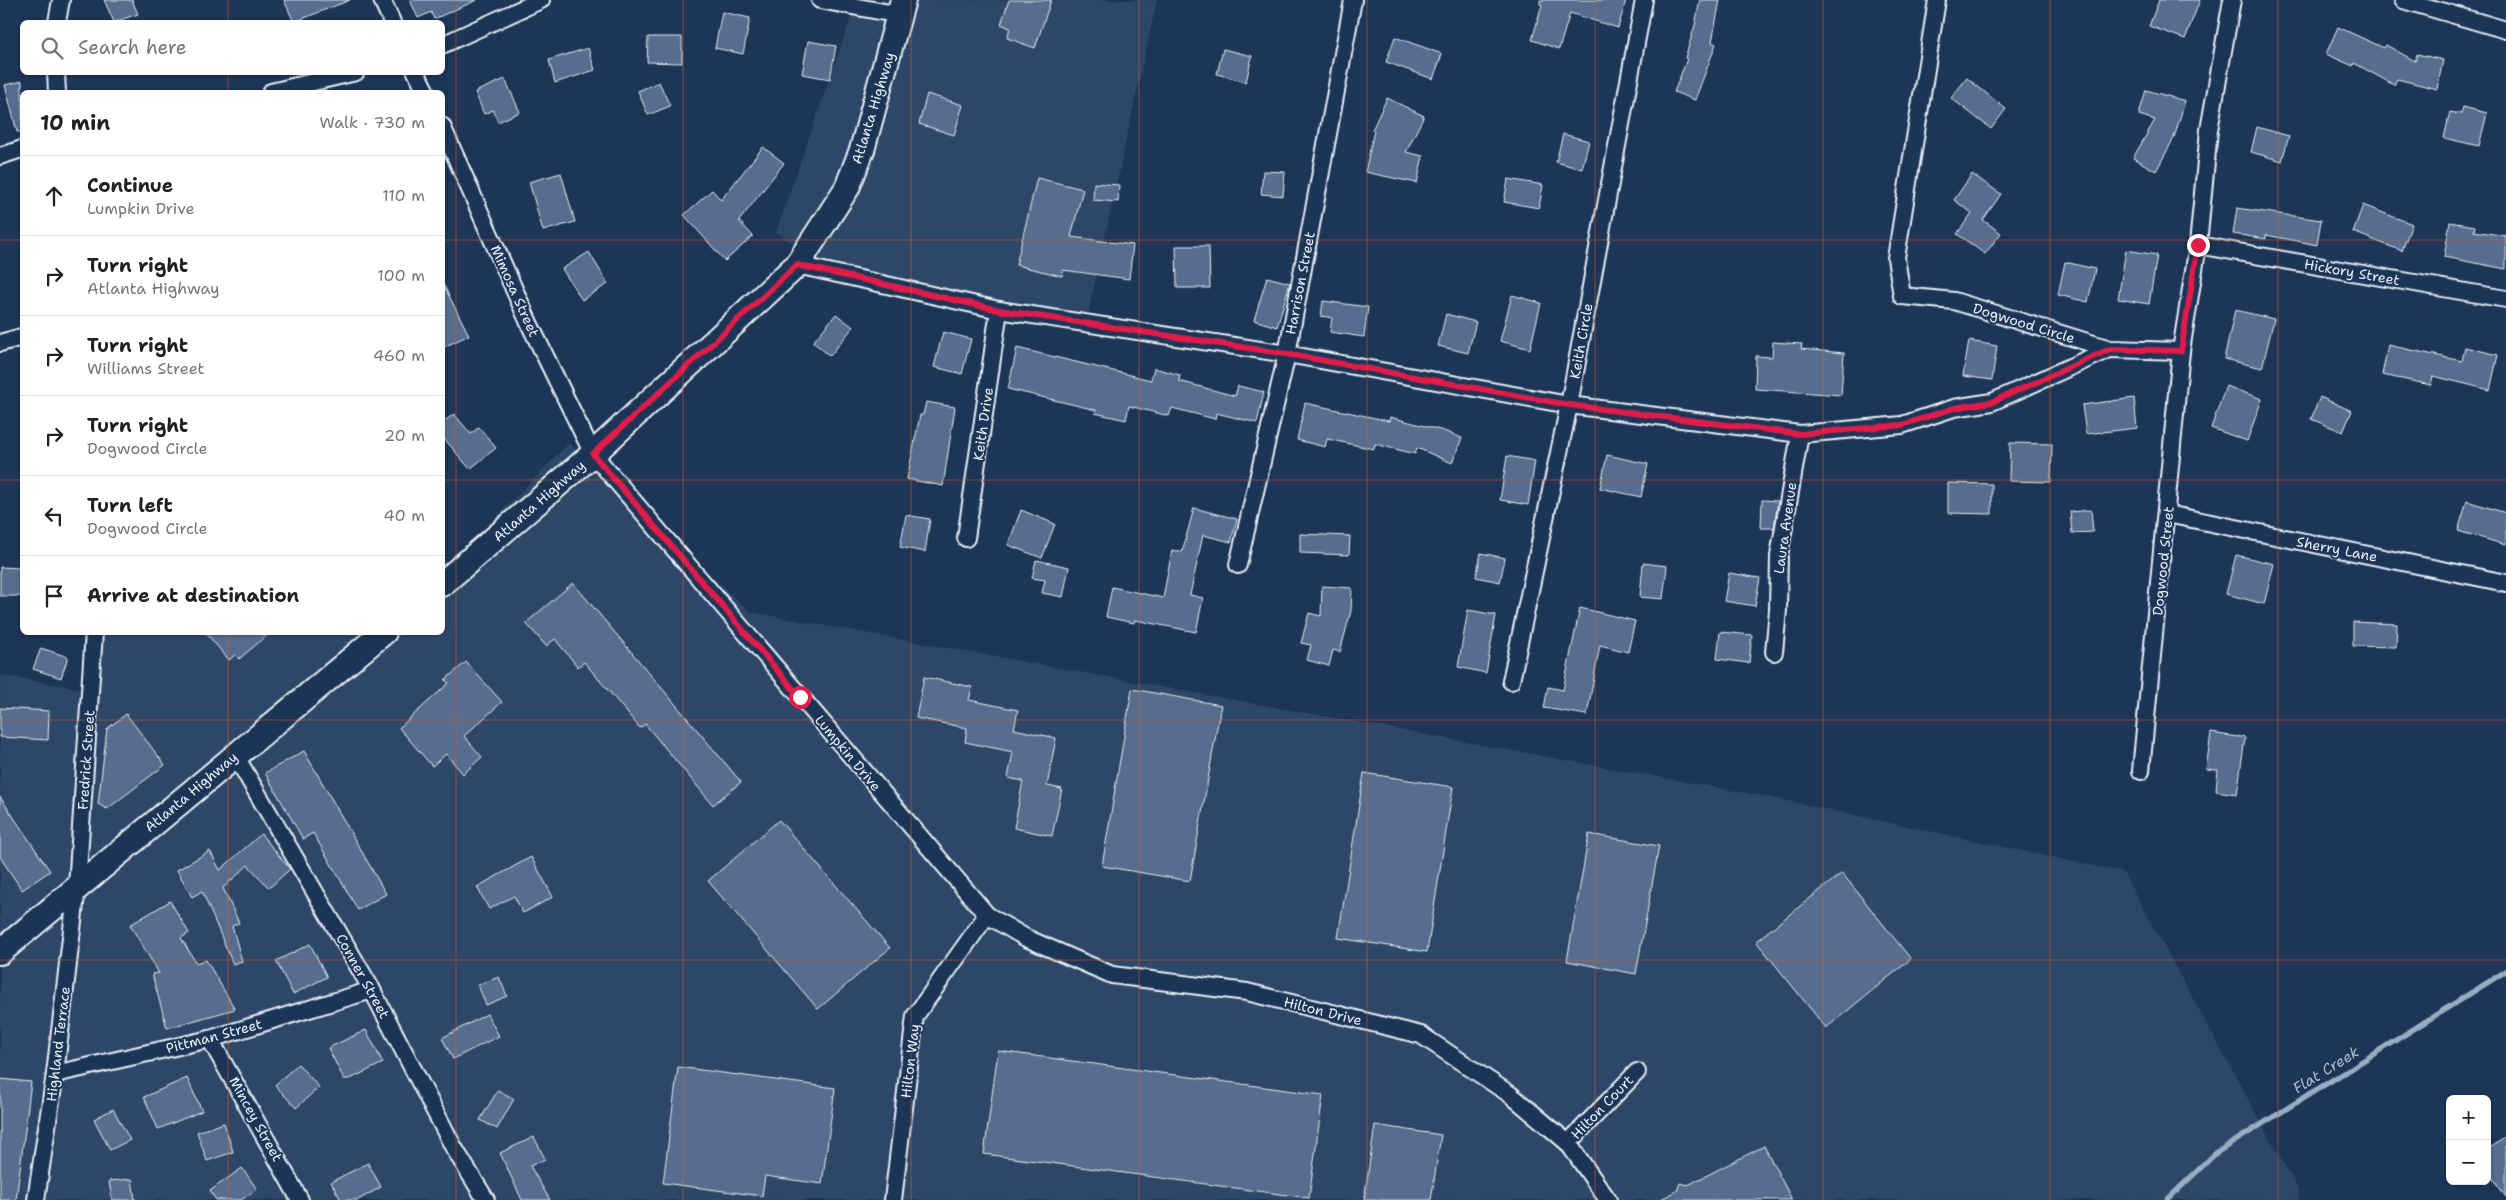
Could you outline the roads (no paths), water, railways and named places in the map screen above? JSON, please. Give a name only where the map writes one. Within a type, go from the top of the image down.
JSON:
[{"type":"main road","name":"Atlanta Highway","points":[[445,581],[593,454],[797,265],[847,188],[862,150],[902,7]]},
{"type":"main road","name":"Atlanta Highway","points":[[0,952],[380,635]]},
{"type":"street","points":[[57,20],[61,0]]},
{"type":"street","points":[[382,0],[391,20]]},
{"type":"street","points":[[445,44],[541,0]]},
{"type":"street","points":[[820,0],[902,7]]},
{"type":"street","name":"Harrison Street","points":[[1238,565],[1287,354],[1353,0]]},
{"type":"street","name":"Keith Circle","points":[[1511,682],[1569,405],[1644,0]]},
{"type":"street","name":"Dogwood Circle","points":[[1937,0],[1896,258],[1902,296],[1954,301],[2110,349],[2181,351]]},
{"type":"street","points":[[2181,351],[2198,245],[2209,130],[2232,0]]},
{"type":"street","points":[[2403,0],[2506,30]]},
{"type":"street","points":[[56,75],[57,90]]},
{"type":"street","points":[[280,90],[343,75]]},
{"type":"street","points":[[418,75],[425,90]]},
{"type":"street","name":"Mimosa Street","points":[[445,133],[528,323],[593,454]]},
{"type":"street","points":[[0,156],[20,151]]},
{"type":"street","name":"Hickory Street","points":[[2198,245],[2506,298]]},
{"type":"street","points":[[797,265],[999,310],[1287,354],[1569,405],[1800,434],[1902,425],[1954,408],[1992,402],[2110,349]]},
{"type":"street","name":"Keith Drive","points":[[966,538],[999,310]]},
{"type":"street","points":[[0,342],[20,337]]},
{"type":"street","name":"Dogwood Street","points":[[2141,770],[2167,514],[2181,351]]},
{"type":"street","name":"Laura Avenue","points":[[1774,652],[1778,610],[1778,556],[1800,434]]},
{"type":"street","name":"Lumpkin Drive","points":[[593,454],[988,915]]},
{"type":"street","name":"Sherry Lane","points":[[2167,514],[2506,583]]},
{"type":"street","name":"Fredrick Street","points":[[78,887],[94,635]]},
{"type":"street","name":"Conner Street","points":[[235,755],[372,990],[454,1148],[486,1200]]},
{"type":"street","name":"Highland Terrace","points":[[36,1200],[78,887]]},
{"type":"street","name":"Hilton Drive","points":[[988,915],[1026,938],[1112,975],[1247,992],[1421,1035],[1511,1095],[1568,1143],[1608,1200]]},
{"type":"street","name":"Hilton Way","points":[[893,1200],[915,1016],[988,915]]},
{"type":"street","name":"Pittman Street","points":[[54,1074],[210,1039],[372,990]]},
{"type":"street","name":"Mincey Street","points":[[210,1039],[300,1200]]},
{"type":"street","name":"Hilton Court","points":[[1568,1143],[1637,1072]]},
{"type":"waterway","name":"Flat Creek","points":[[2167,1200],[2216,1153],[2506,971]]}]
